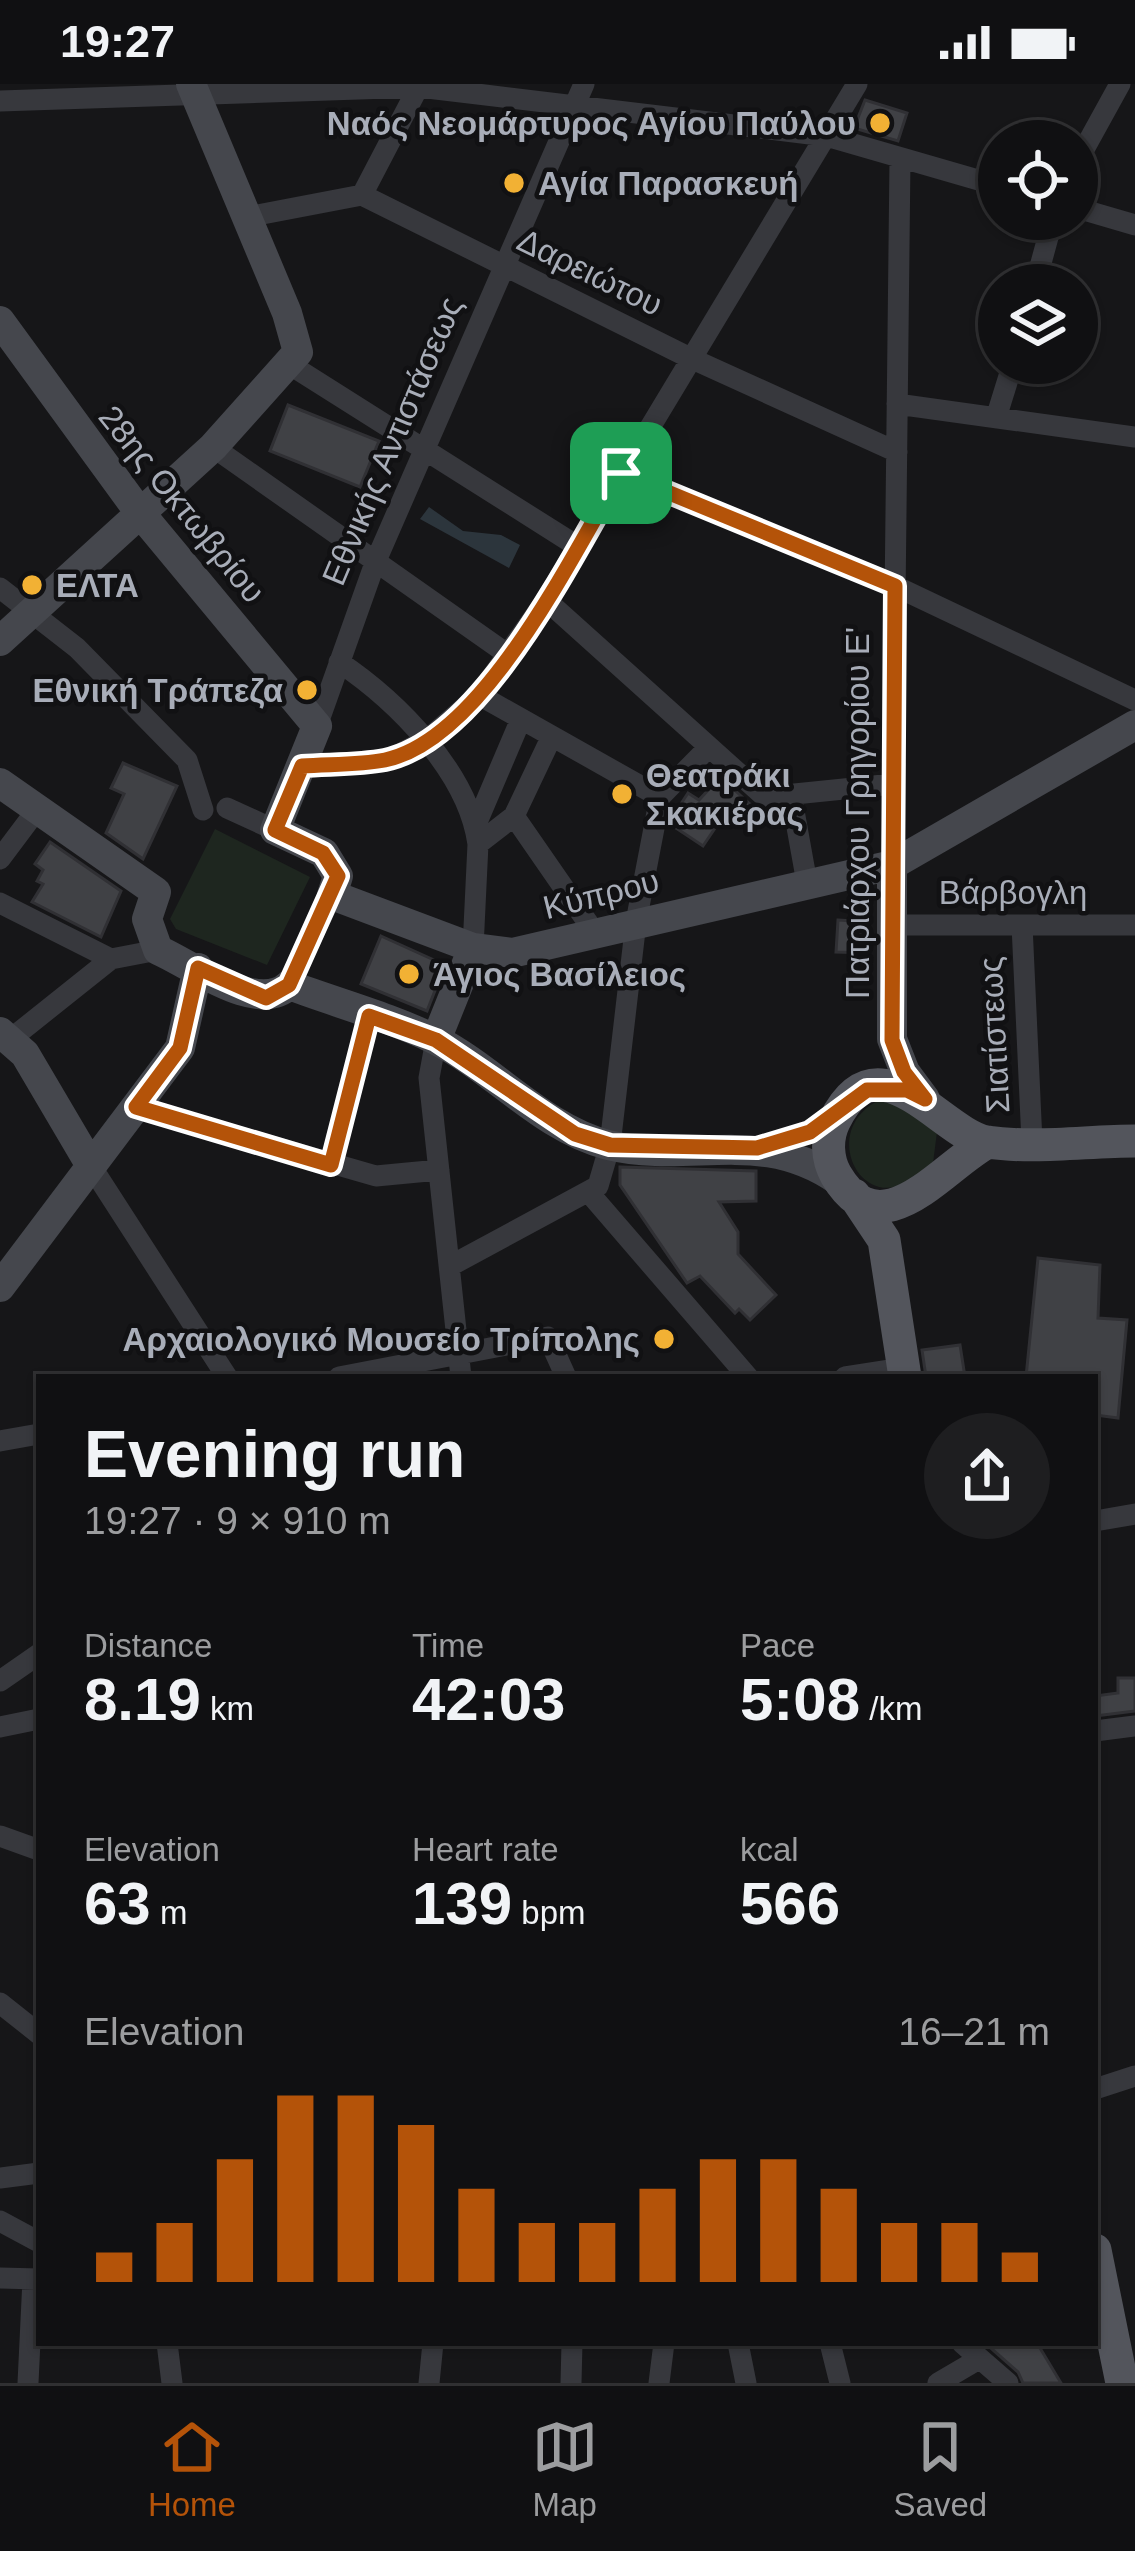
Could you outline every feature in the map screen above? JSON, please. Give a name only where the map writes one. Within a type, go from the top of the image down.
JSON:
[{"type":"main road","points":[[0,641],[213,447],[298,352],[297,338],[191,88]]},
{"type":"main road","name":"28ης Οκτωβρίου","points":[[0,321],[140,513],[317,726]]},
{"type":"main road","name":"Κύπρου","points":[[332,895],[473,948],[512,953],[892,866],[1135,725]]},
{"type":"main road","name":"Εθνικής Αντιστάσεως","points":[[275,830],[317,726]]},
{"type":"main road","points":[[0,783],[156,892],[147,919],[158,950],[266,998],[289,985],[436,1040],[575,1134],[610,1145],[757,1148],[803,1158],[872,1204],[912,1201]]},
{"type":"main road","points":[[275,830],[331,859],[338,876],[332,895]]},
{"type":"main road","name":"Πατριάρχου Γρηγορίου Ε'","points":[[892,866],[892,1040],[904,1072],[932,1107]]},
{"type":"main road","points":[[436,1040],[473,948]]},
{"type":"main road","points":[[0,1287],[180,1048],[198,968]]},
{"type":"main road","points":[[6,1035],[91,1166]]},
{"type":"main road","points":[[757,1148],[796,1138],[836,1117],[867,1090],[907,1090],[953,1130],[988,1142],[1135,1141]]},
{"type":"main road","points":[[932,1107],[946,1133],[941,1173]]},
{"type":"main road","points":[[836,1117],[829,1149],[847,1188],[876,1221],[888,1256],[904,1372]]},
{"type":"main road","points":[[888,1256],[898,1221],[912,1201],[941,1173],[988,1142]]},
{"type":"main road","points":[[1098,2265],[1122,2383]]},
{"type":"street","points":[[302,766],[388,760],[428,739],[479,695],[546,600],[688,357],[857,84]]},
{"type":"street","points":[[1098,126],[1123,84],[1135,90]]},
{"type":"street","points":[[0,101],[303,86],[580,94],[826,136],[978,180]]},
{"type":"street","points":[[247,217],[362,195],[420,86]]},
{"type":"street","name":"Εθνικής Αντιστάσεως","points":[[317,726],[423,450],[580,94]]},
{"type":"street","name":"Πατριάρχου Γρηγορίου Ε'","points":[[892,866],[900,159]]},
{"type":"street","name":"Δαρειώτου","points":[[362,195],[688,357],[897,452]]},
{"type":"street","points":[[1098,214],[1135,225]]},
{"type":"street","points":[[289,364],[577,546]]},
{"type":"street","points":[[996,418],[1007,384]]},
{"type":"street","points":[[897,404],[1135,437]]},
{"type":"street","points":[[213,447],[510,656]]},
{"type":"street","points":[[621,473],[895,586],[1135,700]]},
{"type":"street","points":[[0,588],[32,611],[187,760],[203,810]]},
{"type":"street","points":[[546,600],[765,797],[893,784]]},
{"type":"street","points":[[339,662],[373,685],[428,739],[476,836]]},
{"type":"street","points":[[479,695],[660,797]]},
{"type":"street","points":[[473,948],[476,836],[521,719]]},
{"type":"street","points":[[476,836],[514,816],[551,738]]},
{"type":"street","points":[[450,1266],[591,1195],[610,1145],[636,922],[660,797],[709,747]]},
{"type":"street","points":[[791,794],[807,883]]},
{"type":"street","points":[[227,808],[275,830]]},
{"type":"street","points":[[0,859],[36,811]]},
{"type":"street","points":[[514,816],[595,933]]},
{"type":"street","points":[[289,985],[332,895]]},
{"type":"street","points":[[0,904],[111,959]]},
{"type":"street","name":"Βάρβογλη","points":[[891,925],[1135,925]]},
{"type":"street","name":"Σιατίστεως","points":[[1022,925],[1032,1142]]},
{"type":"street","points":[[6,1035],[111,959],[158,950]]},
{"type":"street","points":[[331,1165],[369,1016]]},
{"type":"street","points":[[436,1040],[428,1078],[459,1366]]},
{"type":"street","points":[[136,1107],[331,1165],[389,1177],[439,1170]]},
{"type":"street","points":[[91,1166],[225,1374]]},
{"type":"street","points":[[591,1195],[745,1374]]},
{"type":"street","points":[[372,1374],[459,1366],[548,1337],[565,1374]]},
{"type":"street","points":[[0,1441],[36,1435]]},
{"type":"street","points":[[1098,1520],[1135,1514]]},
{"type":"street","points":[[0,1681],[36,1656]]},
{"type":"street","points":[[0,1727],[36,1719]]},
{"type":"street","points":[[1098,1731],[1135,1726]]},
{"type":"street","points":[[0,1836],[36,1849]]},
{"type":"street","points":[[0,2002],[36,2032]]},
{"type":"street","points":[[1098,2088],[1135,2076]]},
{"type":"street","points":[[0,2178],[36,2173]]},
{"type":"street","points":[[0,2222],[36,2240]]},
{"type":"street","points":[[0,2278],[36,2279],[28,2383]]},
{"type":"street","points":[[167,2346],[172,2383]]},
{"type":"street","points":[[429,2383],[433,2346]]},
{"type":"street","points":[[571,2383],[572,2346]]},
{"type":"street","points":[[659,2383],[664,2346]]},
{"type":"street","points":[[739,2346],[746,2383]]},
{"type":"street","points":[[831,2346],[840,2383]]},
{"type":"street","points":[[965,2346],[993,2374]]},
{"type":"street","points":[[938,2383],[993,2374]]},
{"type":"shaded area","points":[[429,507],[463,531],[501,535],[520,545],[509,568],[420,519]]},
{"type":"shaded area","points":[[215,829],[310,877],[267,965],[176,929],[170,919]]},
{"type":"shaded area","points":[[889,1096],[937,1132],[933,1163],[905,1183],[884,1188],[858,1172],[849,1140],[867,1107]]},
{"type":"building","name":"Ναός Νεομάρτυρος Αγίου Παύλου","points":[[865,100],[907,113],[898,141],[854,128]]},
{"type":"building","points":[[288,405],[379,441],[360,487],[270,451]]},
{"type":"building","points":[[123,763],[177,786],[143,859],[106,833],[124,794],[111,788]]},
{"type":"building","points":[[720,777],[750,804],[735,820],[726,812],[703,846],[670,824],[671,819],[688,793],[699,800]]},
{"type":"building","points":[[50,842],[121,891],[101,937],[32,902],[43,884],[37,881],[43,870],[35,864]]},
{"type":"building","points":[[838,920],[868,922],[869,953],[836,952]]},
{"type":"building","name":"Άγιος Βασίλειος","points":[[381,936],[445,965],[427,1011],[361,984]]},
{"type":"building","points":[[620,1167],[756,1171],[756,1201],[719,1202],[738,1232],[738,1254],[776,1295],[750,1320],[739,1309],[735,1313],[700,1276],[687,1283],[620,1185]]},
{"type":"building","points":[[1038,1258],[1100,1265],[1098,1318],[1127,1320],[1118,1418],[1098,1415],[1098,1374],[1026,1374]]},
{"type":"building","points":[[960,1345],[965,1374],[926,1374],[922,1350]]},
{"type":"building","points":[[1118,1678],[1135,1678],[1135,1711],[1098,1716],[1098,1696],[1118,1693]]},
{"type":"building","points":[[988,2346],[1039,2346],[1061,2383],[1023,2383],[1018,2372]]},
{"type":"place","name":"Ναός Νεομάρτυρος Αγίου Παύλου","points":[[880,123]]},
{"type":"place","name":"Αγία Παρασκευή","points":[[514,183]]},
{"type":"place","name":"ΕΛΤΑ","points":[[32,585]]},
{"type":"place","name":"Εθνική Τράπεζα","points":[[307,690]]},
{"type":"place","name":"Θεατράκι Σκακιέρας","points":[[622,794]]},
{"type":"place","name":"Άγιος Βασίλειος","points":[[409,974]]},
{"type":"place","name":"Αρχαιολογικό Μουσείο Τρίπολης","points":[[664,1339]]},
{"type":"route","points":[[621,473],[895,586],[892,1040],[904,1072],[925,1099],[907,1090],[867,1090],[810,1132],[757,1148],[610,1145],[575,1134],[436,1040],[369,1016],[331,1165],[136,1107],[180,1048],[198,968],[266,998],[289,985],[338,876],[323,853],[275,830],[302,766],[388,760],[428,739],[479,695],[546,600],[621,473]]}]
